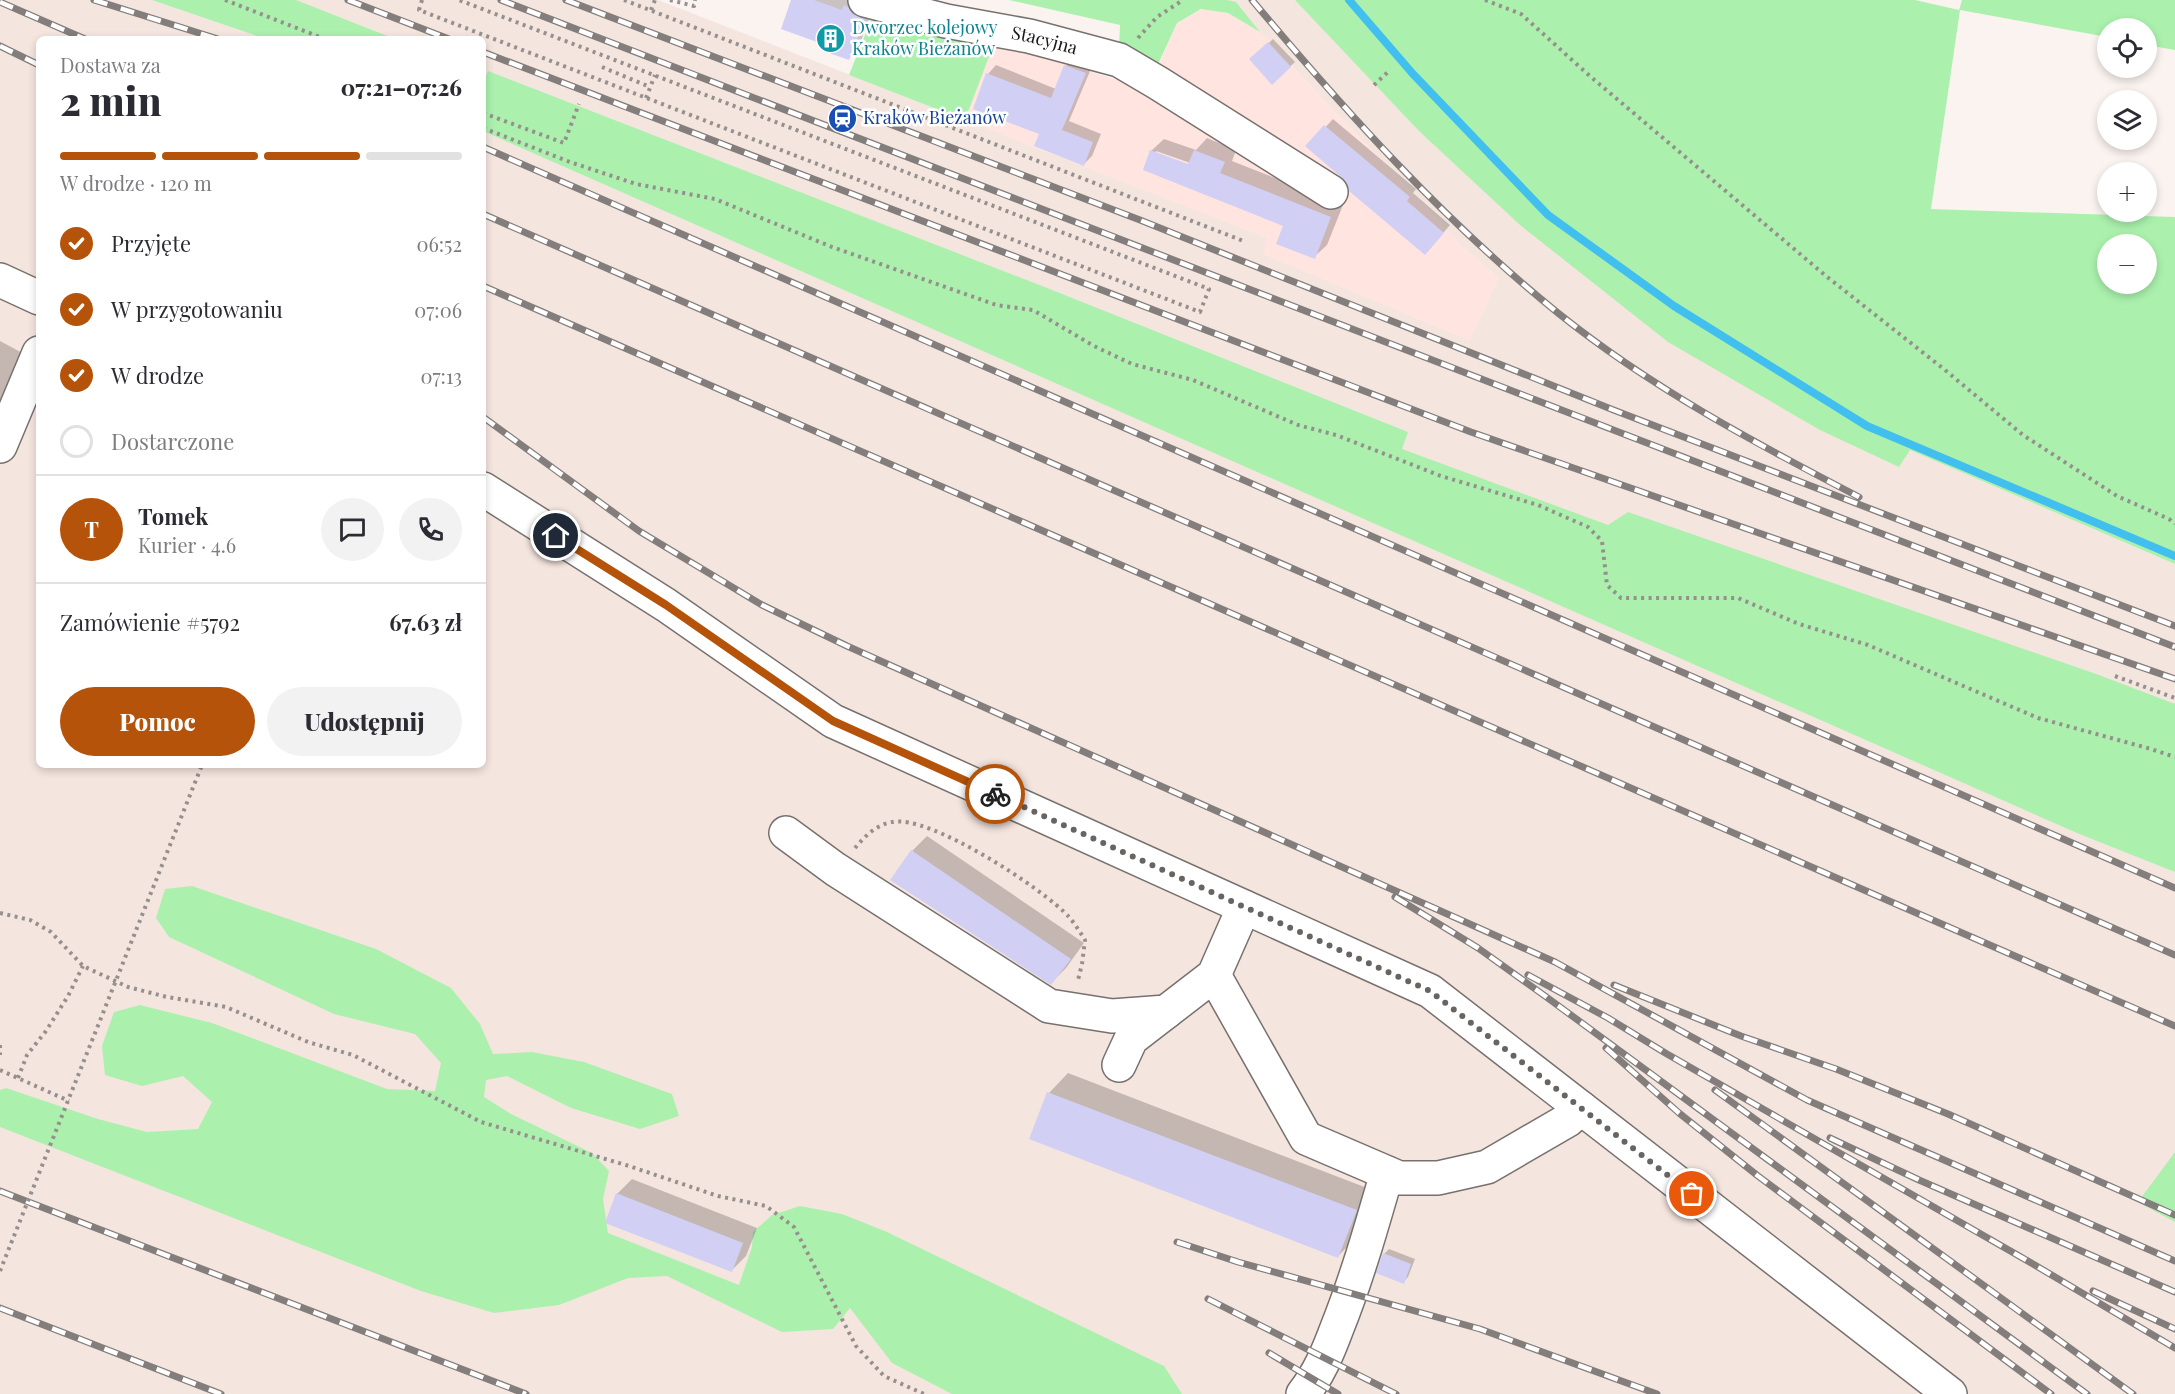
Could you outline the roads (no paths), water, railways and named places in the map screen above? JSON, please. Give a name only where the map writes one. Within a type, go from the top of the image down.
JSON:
[{"type":"street","name":"Stacyjna","points":[[865,0],[946,21],[1029,36],[1119,60],[1330,192]]},
{"type":"street","points":[[0,280],[36,297]]},
{"type":"street","points":[[0,446],[36,360]]},
{"type":"street","points":[[486,491],[666,605],[833,721],[1430,991],[1950,1394]]},
{"type":"street","points":[[786,833],[835,869],[1048,1006],[1112,1016],[1166,1012]]},
{"type":"street","points":[[1119,1065],[1131,1039],[1214,975],[1244,907]]},
{"type":"street","points":[[1214,975],[1306,1138],[1399,1178],[1438,1178],[1487,1167],[1568,1120],[1581,1108]]},
{"type":"street","points":[[1303,1394],[1326,1358],[1352,1293],[1387,1173]]},
{"type":"waterway","points":[[1349,0],[1413,74],[1548,215],[1674,306],[1867,426],[2175,556]]},
{"type":"railway","points":[[94,0],[208,36]]},
{"type":"railway","points":[[348,0],[441,36]]},
{"type":"railway","points":[[501,0],[2175,647]]},
{"type":"railway","points":[[566,0],[1140,220],[1611,409],[2175,626]]},
{"type":"railway","points":[[1252,0],[1360,124],[1436,203],[1516,278],[1558,313],[1593,340],[1666,389],[1742,435],[1859,497]]},
{"type":"railway","points":[[0,2],[78,36]]},
{"type":"railway","points":[[0,46],[36,64]]},
{"type":"railway","points":[[486,53],[1471,432],[2175,679]]},
{"type":"railway","points":[[486,148],[2175,888]]},
{"type":"railway","points":[[486,215],[2175,955]]},
{"type":"railway","points":[[486,287],[2175,1026]]},
{"type":"railway","points":[[486,419],[639,531],[762,605],[847,646],[1555,962],[1807,1100],[2175,1261]]},
{"type":"railway","points":[[1395,897],[1478,948],[1545,996],[2087,1394]]},
{"type":"railway","points":[[1528,975],[1608,1018],[2175,1348]]},
{"type":"railway","points":[[1614,985],[1741,1036],[1836,1069],[1948,1114],[2175,1215]]},
{"type":"railway","points":[[1606,1048],[1679,1113],[1758,1176],[2051,1394]]},
{"type":"railway","points":[[1715,1090],[2133,1394]]},
{"type":"railway","points":[[1830,1138],[1919,1180],[2175,1292]]},
{"type":"railway","points":[[0,1191],[526,1394]]},
{"type":"railway","points":[[1177,1242],[1238,1262],[1480,1329],[1657,1394]]},
{"type":"railway","points":[[2093,1291],[2175,1329]]},
{"type":"railway","points":[[1208,1299],[1396,1394]]},
{"type":"railway","points":[[0,1308],[221,1394]]},
{"type":"railway","points":[[1269,1353],[1338,1394]]},
{"type":"place","name":"Dworzec kolejowy Kraków Bieżanów","points":[[831,38]]},
{"type":"place","name":"Kraków Bieżanów","points":[[842,118]]}]
